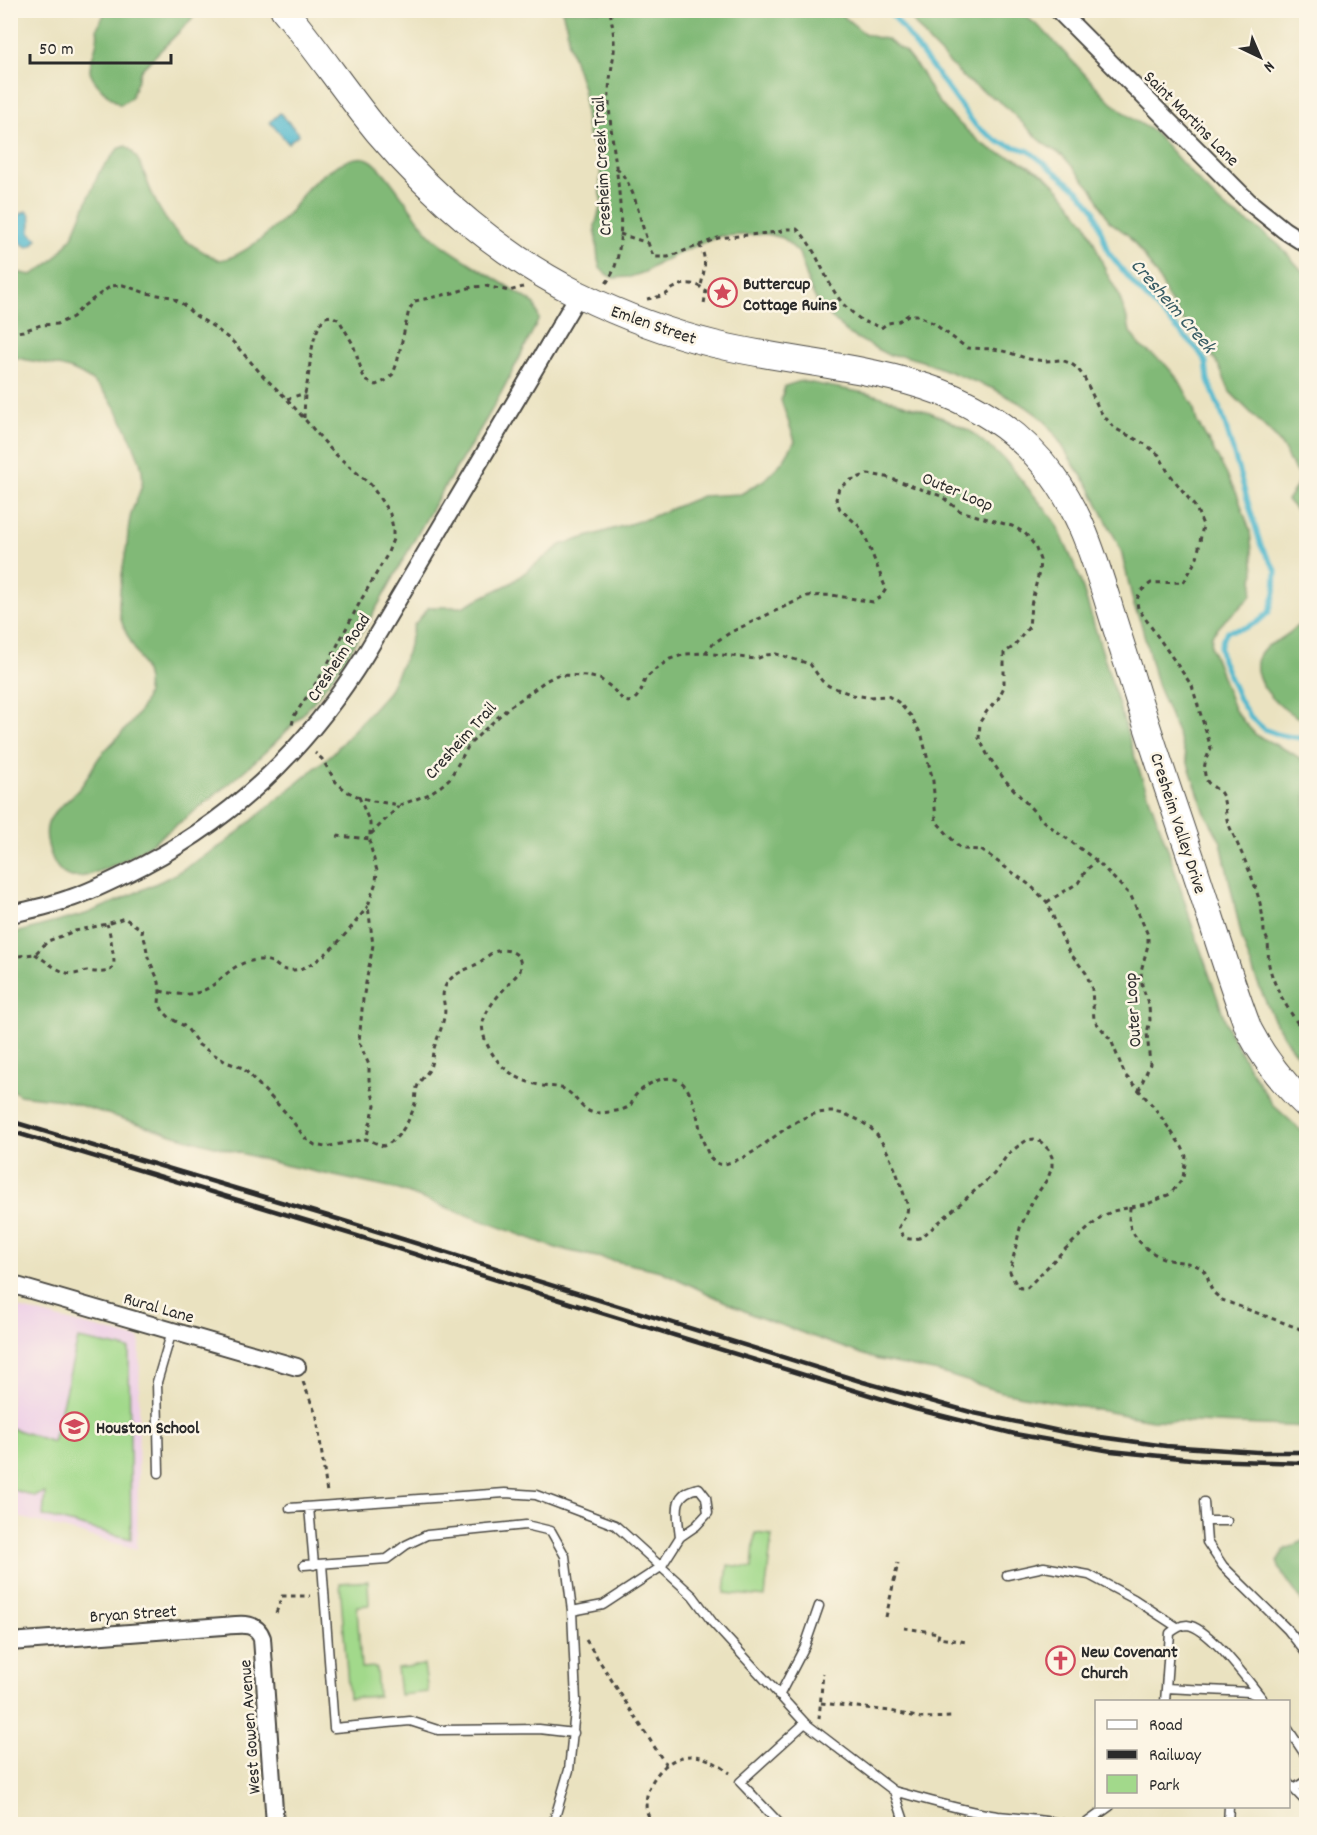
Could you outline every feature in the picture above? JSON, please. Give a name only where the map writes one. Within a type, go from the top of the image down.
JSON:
[{"type":"main road","name":"Emlen Street","points":[[284,10],[378,132],[420,178],[465,219],[509,253],[558,284],[658,328],[713,344],[905,380],[955,398],[976,408],[1027,446],[1054,477],[1081,525]]},
{"type":"main road","name":"Cresheim Valley Drive","points":[[1081,525],[1096,564],[1138,699],[1241,1008],[1257,1046],[1288,1087],[1306,1105]]},
{"type":"street","name":"Saint Martins Lane","points":[[1058,10],[1242,194],[1284,230],[1306,244]]},
{"type":"street","name":"Cresheim Road","points":[[10,914],[69,899],[160,856],[201,832],[239,802],[302,740],[334,700],[365,655],[579,294]]},
{"type":"street","name":"Rural Lane","points":[[10,1284],[297,1367]]},
{"type":"street","name":"Bryan Street","points":[[10,1642],[223,1626],[252,1625],[257,1628]]},
{"type":"street","name":"West Gowen Avenue","points":[[257,1628],[262,1638],[275,1824]]},
{"type":"lane","points":[[159,1473],[157,1382],[172,1331]]},
{"type":"lane","points":[[572,1611],[603,1605],[661,1567],[680,1537],[696,1526],[708,1513],[706,1497],[699,1488],[686,1490],[680,1497],[678,1509],[680,1537]]},
{"type":"lane","points":[[290,1508],[505,1493],[536,1495],[615,1525],[693,1596],[713,1623],[805,1723],[894,1791],[956,1808],[1066,1824]]},
{"type":"lane","points":[[1204,1502],[1207,1542],[1223,1566],[1288,1630],[1306,1653]]},
{"type":"lane","points":[[309,1507],[324,1596],[334,1728],[410,1722],[438,1730],[540,1730],[574,1733]]},
{"type":"lane","points":[[1205,1521],[1227,1521]]},
{"type":"lane","points":[[303,1565],[387,1559],[406,1545],[428,1535],[526,1525],[551,1531],[565,1556],[572,1611],[576,1701],[569,1770],[553,1824]]},
{"type":"lane","points":[[1007,1575],[1044,1567],[1089,1575],[1134,1599],[1177,1627]]},
{"type":"lane","points":[[779,1696],[805,1646],[819,1606]]},
{"type":"lane","points":[[1165,1700],[1170,1633],[1177,1627],[1188,1625],[1203,1633],[1227,1655],[1264,1700]]},
{"type":"lane","points":[[1166,1688],[1249,1692],[1264,1700]]},
{"type":"lane","points":[[780,1824],[741,1782],[805,1723]]},
{"type":"lane","points":[[1290,1732],[1306,1756]]},
{"type":"lane","points":[[1306,1782],[1292,1785],[1306,1802]]},
{"type":"lane","points":[[894,1791],[905,1824]]},
{"type":"lane","points":[[1085,1824],[1107,1808]]},
{"type":"lane","points":[[1228,1824],[1229,1808]]},
{"type":"path","name":"Cresheim Creek Trail","points":[[610,10],[614,49],[608,95],[609,119],[617,168],[620,234],[614,269],[607,282],[616,289]]},
{"type":"path","points":[[617,168],[625,176],[634,194],[644,232],[652,255],[655,257],[668,257],[718,238],[797,229],[807,241],[832,289],[848,308],[865,322],[873,323],[881,328],[908,315],[917,315],[933,323],[967,348],[994,349],[1029,359],[1061,360],[1070,363],[1084,377],[1100,411],[1114,428],[1160,455],[1168,472],[1196,508],[1203,525],[1197,558],[1184,582],[1151,583],[1138,595],[1138,608],[1192,686],[1211,748],[1204,764],[1205,777],[1222,795],[1227,820],[1250,872],[1261,909],[1264,934],[1267,936],[1269,965],[1279,993],[1306,1036]]},
{"type":"path","points":[[620,234],[648,243]]},
{"type":"path","points":[[699,245],[703,250],[705,260],[701,286]]},
{"type":"path","points":[[644,300],[666,294],[674,287],[686,284],[701,286],[706,291],[704,304]]},
{"type":"path","points":[[10,333],[23,332],[73,317],[82,307],[111,286],[123,285],[146,293],[171,297],[233,342],[334,453],[371,485],[390,514],[393,539],[387,555],[324,671],[294,716],[293,732]]},
{"type":"path","points":[[304,418],[305,393],[315,334],[325,317],[332,316],[339,320],[353,344],[363,375],[367,381],[376,385],[386,381],[393,374],[409,310],[415,301],[472,287],[486,286],[509,291],[523,287]]},
{"type":"path","points":[[287,399],[305,393]]},
{"type":"path","name":"Outer Loop","points":[[705,653],[714,643],[731,632],[807,596],[832,595],[873,602],[881,597],[886,589],[866,536],[859,526],[840,509],[836,499],[839,488],[851,480],[868,474],[886,477],[940,496],[960,511],[1012,526],[1024,533],[1035,546],[1040,560],[1029,627],[1013,647],[1004,653],[1004,687],[998,699],[980,722],[980,738],[987,754],[1004,779],[1043,821],[1097,861],[1131,896],[1148,935],[1148,945],[1141,971],[1142,985],[1149,1006],[1150,1020],[1147,1033],[1150,1064],[1139,1090]]},
{"type":"path","name":"Cresheim Trail","points":[[366,1139],[383,1146],[389,1144],[403,1129],[415,1103],[418,1084],[431,1065],[446,1012],[444,990],[457,972],[476,965],[497,951],[515,953],[522,964],[520,970],[487,1012],[483,1023],[486,1042],[497,1061],[510,1074],[543,1086],[561,1088],[571,1092],[588,1112],[597,1113],[625,1109],[645,1087],[667,1078],[677,1079],[691,1095],[709,1156],[722,1165],[740,1160],[754,1152],[795,1122],[830,1112],[853,1118],[864,1123],[875,1133],[892,1160],[908,1206],[907,1213],[899,1227],[901,1235],[906,1239],[922,1237],[994,1174],[1008,1154],[1017,1147],[1027,1140],[1035,1139],[1041,1142],[1052,1157],[1052,1167],[1020,1228],[1010,1272],[1016,1284],[1021,1288],[1027,1288],[1033,1283],[1064,1250],[1101,1217],[1130,1206],[1150,1203],[1170,1194],[1183,1178],[1186,1167],[1186,1156],[1182,1147],[1154,1107],[1125,1075],[1111,1040],[1094,1020],[1092,989],[1086,973],[1067,949],[1047,902],[1031,886],[981,850],[963,849],[958,846],[936,821],[933,781],[922,736],[911,716],[898,702],[888,696],[853,695],[829,686],[822,681],[810,664],[776,654],[756,659],[705,653],[686,654],[670,659],[645,679],[636,698],[629,702],[624,701],[600,679],[557,675],[509,707],[481,733],[469,745],[450,778],[441,786],[427,795],[400,806]]},
{"type":"path","points":[[312,749],[322,759],[336,782],[346,791],[359,797],[400,806]]},
{"type":"path","points":[[160,991],[180,996],[206,990],[240,964],[266,959],[286,970],[295,970],[308,965],[340,940],[368,906],[376,882],[377,871],[370,844],[370,823],[359,797]]},
{"type":"path","points":[[371,834],[400,806]]},
{"type":"path","points":[[337,836],[371,839]]},
{"type":"path","points":[[1047,902],[1078,883],[1087,869],[1097,861]]},
{"type":"path","points":[[35,954],[48,941],[75,931],[124,918],[133,922],[141,929],[148,957],[159,982],[159,1003],[163,1011],[186,1027],[199,1046],[226,1062],[243,1068],[287,1114],[306,1139],[315,1145],[325,1147],[366,1139],[375,1105],[369,1080],[369,1065],[359,1042],[363,999],[373,945],[368,906]]},
{"type":"path","points":[[10,957],[35,954],[67,973],[75,974],[86,971],[105,973],[115,964],[107,924]]},
{"type":"path","points":[[1130,1206],[1129,1221],[1133,1234],[1152,1252],[1165,1259],[1196,1265],[1204,1271],[1212,1291],[1222,1300],[1306,1333]]},
{"type":"path","points":[[297,1367],[317,1417],[328,1505]]},
{"type":"path","points":[[886,1617],[898,1563]]},
{"type":"path","points":[[276,1613],[282,1596],[324,1596]]},
{"type":"path","points":[[573,1625],[591,1645],[666,1765]]},
{"type":"path","points":[[904,1628],[939,1633],[938,1638],[967,1642]]},
{"type":"path","points":[[818,1732],[823,1673]]},
{"type":"path","points":[[821,1703],[891,1711],[921,1718],[954,1717]]},
{"type":"path","points":[[654,1824],[647,1812],[652,1782],[659,1771],[676,1759],[691,1756],[705,1758],[719,1765],[741,1782]]},
{"type":"shaded area","name":"Houston School","points":[[10,1306],[140,1339],[137,1549],[11,1515]]},
{"type":"green space","points":[[106,11],[198,11],[141,70],[131,98],[120,105],[97,84],[90,70],[97,39],[97,28]]},
{"type":"green space","points":[[562,11],[837,11],[864,33],[886,39],[905,52],[921,72],[934,96],[952,117],[981,143],[996,152],[1017,159],[1046,176],[1062,192],[1087,225],[1107,274],[1118,293],[1130,332],[1140,346],[1164,363],[1179,380],[1193,406],[1197,422],[1237,494],[1250,531],[1254,571],[1252,595],[1212,635],[1211,647],[1234,709],[1244,722],[1256,735],[1292,753],[1306,763],[1306,1063],[1286,1040],[1276,1024],[1253,970],[1242,939],[1221,842],[1205,813],[1180,740],[1157,684],[1141,623],[1134,606],[1121,550],[1089,486],[1054,433],[1044,420],[1025,406],[994,389],[922,361],[905,356],[888,355],[849,334],[819,305],[811,290],[799,253],[783,238],[767,234],[720,236],[630,277],[613,278],[606,274],[600,268],[598,260],[595,226],[602,202],[600,194],[601,161],[589,138],[583,88],[569,45]]},
{"type":"green space","points":[[901,11],[1019,11],[1043,30],[1111,102],[1153,131],[1223,206],[1279,245],[1306,275],[1306,521],[1287,500],[1297,486],[1298,475],[1285,451],[1275,437],[1230,392],[1218,364],[1181,318],[1142,253],[1128,235],[1109,221],[1093,190],[1063,156],[1044,144],[1002,103],[966,80],[930,43],[912,20]]},
{"type":"green space","points":[[126,146],[136,156],[159,208],[172,227],[187,242],[219,260],[236,255],[262,238],[289,213],[308,188],[332,168],[352,159],[368,159],[383,171],[434,238],[535,304],[539,319],[494,406],[435,503],[379,604],[332,678],[314,701],[258,758],[212,798],[164,834],[119,863],[89,875],[74,877],[61,872],[51,855],[46,832],[48,824],[51,817],[81,786],[101,755],[137,715],[145,700],[147,688],[143,665],[126,632],[119,608],[120,584],[129,524],[143,478],[137,454],[120,416],[108,397],[93,381],[72,370],[11,356],[11,271],[31,275],[44,268],[60,253],[73,235],[99,173],[118,149]]},
{"type":"green space","points":[[801,381],[875,395],[932,413],[970,431],[1004,459],[1055,521],[1078,573],[1137,764],[1229,1031],[1272,1104],[1306,1135],[1306,1427],[1152,1420],[1002,1392],[938,1372],[875,1359],[753,1315],[661,1271],[556,1248],[399,1190],[284,1165],[178,1136],[63,1100],[19,1095],[11,1088],[11,934],[86,914],[122,899],[172,876],[224,844],[333,753],[388,692],[407,653],[414,625],[429,607],[462,607],[511,583],[561,545],[649,518],[702,496],[741,494],[764,480],[783,461],[795,441],[781,400],[785,386]]},
{"type":"green space","points":[[1306,617],[1306,721],[1287,711],[1268,693],[1257,672],[1257,661],[1264,648],[1291,632]]},
{"type":"green space","points":[[78,1339],[129,1349],[131,1539],[43,1516],[45,1493],[33,1496],[11,1489],[11,1428],[53,1442]]},
{"type":"green space","points":[[755,1533],[772,1535],[765,1597],[725,1593],[728,1565],[752,1568]]},
{"type":"green space","points":[[1306,1540],[1306,1607],[1280,1570],[1277,1561],[1285,1549]]},
{"type":"green space","points":[[368,1581],[369,1605],[357,1606],[361,1668],[376,1667],[378,1696],[349,1698],[340,1583]]},
{"type":"green space","points":[[424,1665],[428,1692],[400,1695],[397,1668]]},
{"type":"water","points":[[280,113],[299,134],[288,143],[270,122]]},
{"type":"water","points":[[26,211],[31,219],[30,232],[37,239],[27,247],[21,243],[13,229],[16,217]]},
{"type":"waterway","name":"Cresheim Creek","points":[[887,10],[976,126],[999,142],[1029,151],[1079,191],[1094,209],[1108,252],[1137,288],[1198,350],[1206,362],[1208,380],[1223,417],[1261,546],[1276,570],[1275,593],[1269,612],[1259,621],[1245,628],[1228,631],[1220,648],[1222,660],[1240,701],[1249,715],[1264,729],[1280,735],[1306,739]]},
{"type":"railway","points":[[10,1121],[328,1216],[863,1382],[974,1413],[1064,1432],[1166,1446],[1258,1452],[1306,1452]]},
{"type":"railway","points":[[10,1131],[915,1409],[1015,1434],[1111,1451],[1200,1460],[1306,1463]]},
{"type":"place","name":"Buttercup Cottage Ruins","points":[[722,293]]},
{"type":"place","name":"Houston School","points":[[75,1427]]},
{"type":"place","name":"New Covenant Church","points":[[1060,1661]]}]
